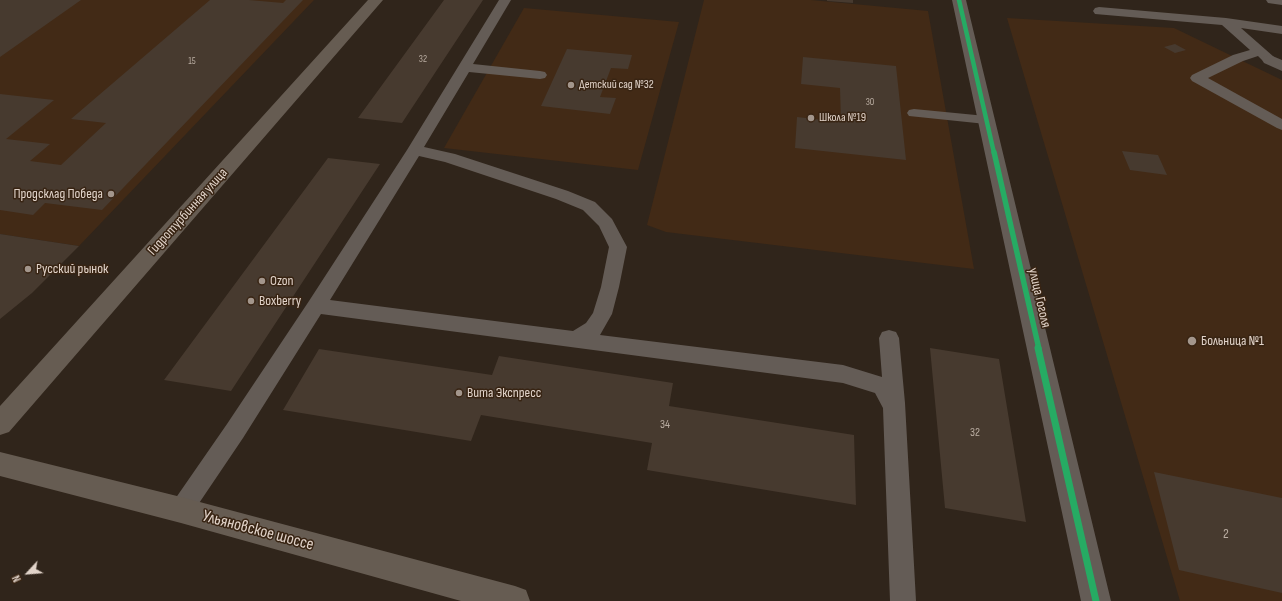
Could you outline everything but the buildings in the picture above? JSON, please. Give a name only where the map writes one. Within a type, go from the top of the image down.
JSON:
[{"type":"main road","name":"Гидротурбинная улица","points":[[0,424],[376,0]]},
{"type":"main road","name":"Ульяновское шоссе","points":[[0,464],[181,510],[515,601]]},
{"type":"street","name":"улица Гоголя","points":[[959,0],[1096,601]]},
{"type":"lane","points":[[181,510],[235,431],[415,150],[504,0]]},
{"type":"lane","points":[[1272,0],[1282,1]]},
{"type":"lane","points":[[1099,11],[1226,22],[1282,30]]},
{"type":"lane","points":[[1226,22],[1271,59]]},
{"type":"lane","points":[[1271,59],[1238,58],[1197,78],[1282,125]]},
{"type":"lane","points":[[464,67],[540,75]]},
{"type":"lane","points":[[914,113],[986,120]]},
{"type":"lane","points":[[415,150],[449,158],[562,195],[589,206],[606,223],[618,247],[608,294],[602,314],[592,329],[576,339]]},
{"type":"lane","points":[[316,306],[843,374],[882,386],[894,407]]},
{"type":"lane","points":[[889,338],[894,407],[903,601]]},
{"type":"shaded area","points":[[0,0],[314,0],[79,246],[0,234]]},
{"type":"shaded area","name":"Школа №19","points":[[704,0],[811,0],[928,11],[974,269],[666,232],[647,225]]},
{"type":"shaded area","name":"Детский сад №32","points":[[524,8],[679,22],[638,170],[444,148]]},
{"type":"shaded area","name":"Больница №1","points":[[1007,18],[1174,28],[1282,80],[1282,601],[1180,601]]},
{"type":"cycle path","points":[[959,0],[1096,601]]},
{"type":"place","name":"Детский сад №32","points":[[571,85]]},
{"type":"place","name":"Школа №19","points":[[811,118]]},
{"type":"place","name":"Продсклад Победа","points":[[111,194]]},
{"type":"place","name":"Русский рынок","points":[[28,269]]},
{"type":"place","name":"Ozon","points":[[262,281]]},
{"type":"place","name":"Boxberry","points":[[251,301]]},
{"type":"place","name":"Больница №1","points":[[1192,341]]},
{"type":"place","name":"Вита Экспресс","points":[[459,393]]}]
